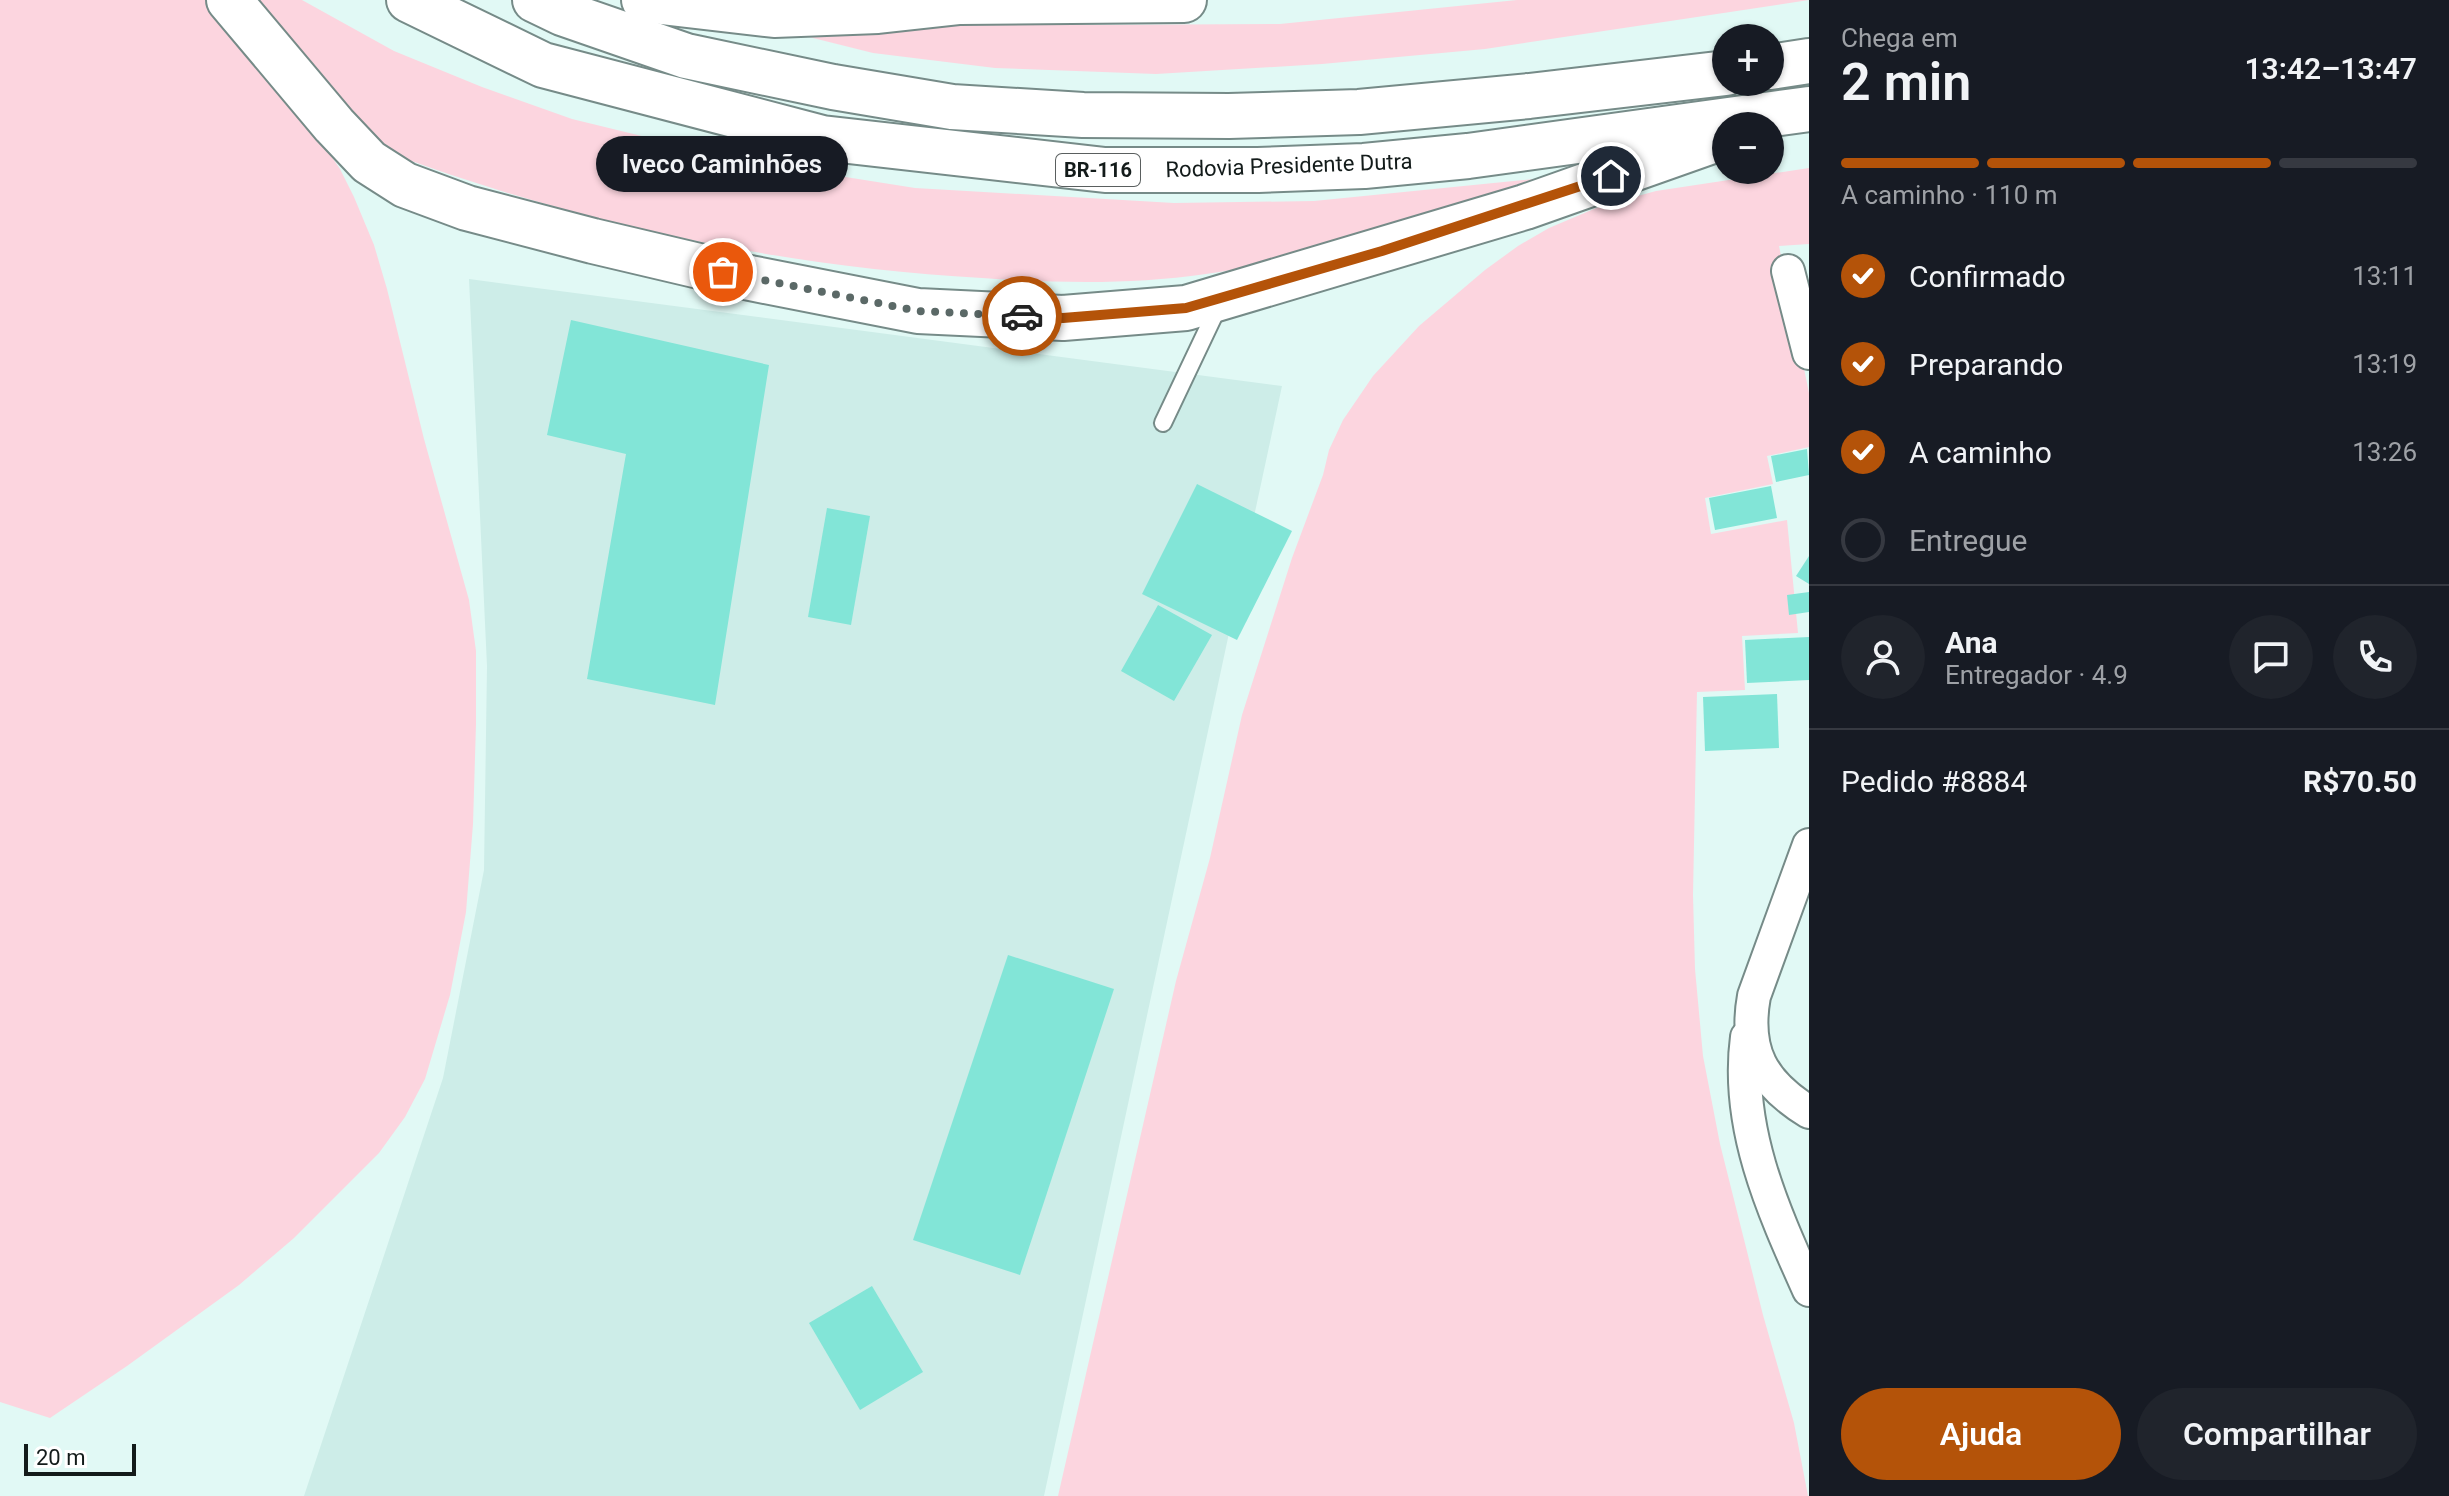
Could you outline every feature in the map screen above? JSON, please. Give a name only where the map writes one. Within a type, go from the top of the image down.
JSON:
[{"type":"highway","points":[[229,0],[369,162],[405,185],[467,208],[593,241],[750,278],[918,311],[1063,318],[1186,308],[1525,207],[1712,141]]},
{"type":"highway","name":"Rodovia Presidente Dutra","points":[[409,0],[543,65],[822,138],[1105,170],[1364,166],[1468,156],[1802,110]]},
{"type":"highway","points":[[535,0],[562,13],[686,56],[833,87],[952,107],[1083,115],[1229,116],[1359,112],[1712,75]]},
{"type":"highway","points":[[644,0],[774,15],[878,11],[960,2],[1184,0]]},
{"type":"highway","points":[[1784,65],[1809,61]]},
{"type":"street","points":[[1788,271],[1809,353]]},
{"type":"street","points":[[1809,845],[1754,996],[1743,1069],[1746,1112],[1771,1201],[1809,1290]]},
{"type":"street","points":[[1750,1020],[1750,1039],[1766,1075],[1782,1093],[1809,1112]]},
{"type":"lane","points":[[1163,423],[1222,298]]},
{"type":"shaded area","points":[[0,0],[209,0],[313,129],[340,169],[374,245],[469,600],[476,651],[473,824],[466,912],[450,995],[425,1079],[405,1117],[379,1153],[294,1238],[239,1285],[50,1418],[0,1402]]},
{"type":"shaded area","points":[[251,0],[302,0],[394,51],[572,119],[695,149],[915,188],[1174,203],[1314,201],[1544,178],[1286,257],[1178,278],[1038,281],[832,264],[683,238],[609,221],[464,179],[392,154],[376,145]]},
{"type":"shaded area","points":[[1517,0],[1809,0],[1485,49],[1322,64],[1156,74],[995,68],[873,53],[781,30],[931,18],[1086,25],[1280,24]]},
{"type":"shaded area","points":[[1809,168],[1809,244],[1779,246],[1809,393],[1809,447],[1767,456],[1773,484],[1705,498],[1711,534],[1787,520],[1798,633],[1742,636],[1745,690],[1697,692],[1693,895],[1695,969],[1703,1056],[1720,1144],[1794,1423],[1808,1496],[1058,1496],[1176,981],[1210,858],[1242,715],[1292,558],[1323,475],[1329,450],[1343,420],[1373,376],[1419,326],[1485,270],[1549,228],[1601,206],[1656,191],[1712,183],[1784,184],[1784,172]]},
{"type":"shaded area","points":[[469,279],[1282,386],[1044,1496],[304,1496],[443,1078],[484,870],[487,666]]},
{"type":"building","points":[[571,320],[769,365],[715,705],[587,679],[626,454],[547,435]]},
{"type":"building","points":[[1807,449],[1809,475],[1776,482],[1771,456]]},
{"type":"building","points":[[1197,484],[1292,531],[1237,640],[1142,594]]},
{"type":"building","points":[[1771,486],[1777,518],[1715,530],[1709,498]]},
{"type":"building","points":[[827,508],[870,516],[851,625],[808,617]]},
{"type":"building","points":[[1809,556],[1809,584],[1796,576]]},
{"type":"building","points":[[1809,592],[1809,612],[1789,615],[1787,595]]},
{"type":"building","points":[[1158,605],[1212,635],[1174,701],[1121,671]]},
{"type":"building","points":[[1809,637],[1809,680],[1747,683],[1745,640]]},
{"type":"building","points":[[1777,694],[1779,748],[1705,751],[1703,697]]},
{"type":"building","points":[[1008,955],[1114,989],[1020,1275],[913,1240]]},
{"type":"building","points":[[872,1286],[923,1372],[860,1410],[809,1323]]},
{"type":"way so far","points":[[723,272],[918,311],[1022,316]]},
{"type":"place","name":"Iveco Caminhões","points":[[723,272]]},
{"type":"route","points":[[1022,316],[1063,318],[1186,308],[1525,207],[1611,176]]}]
